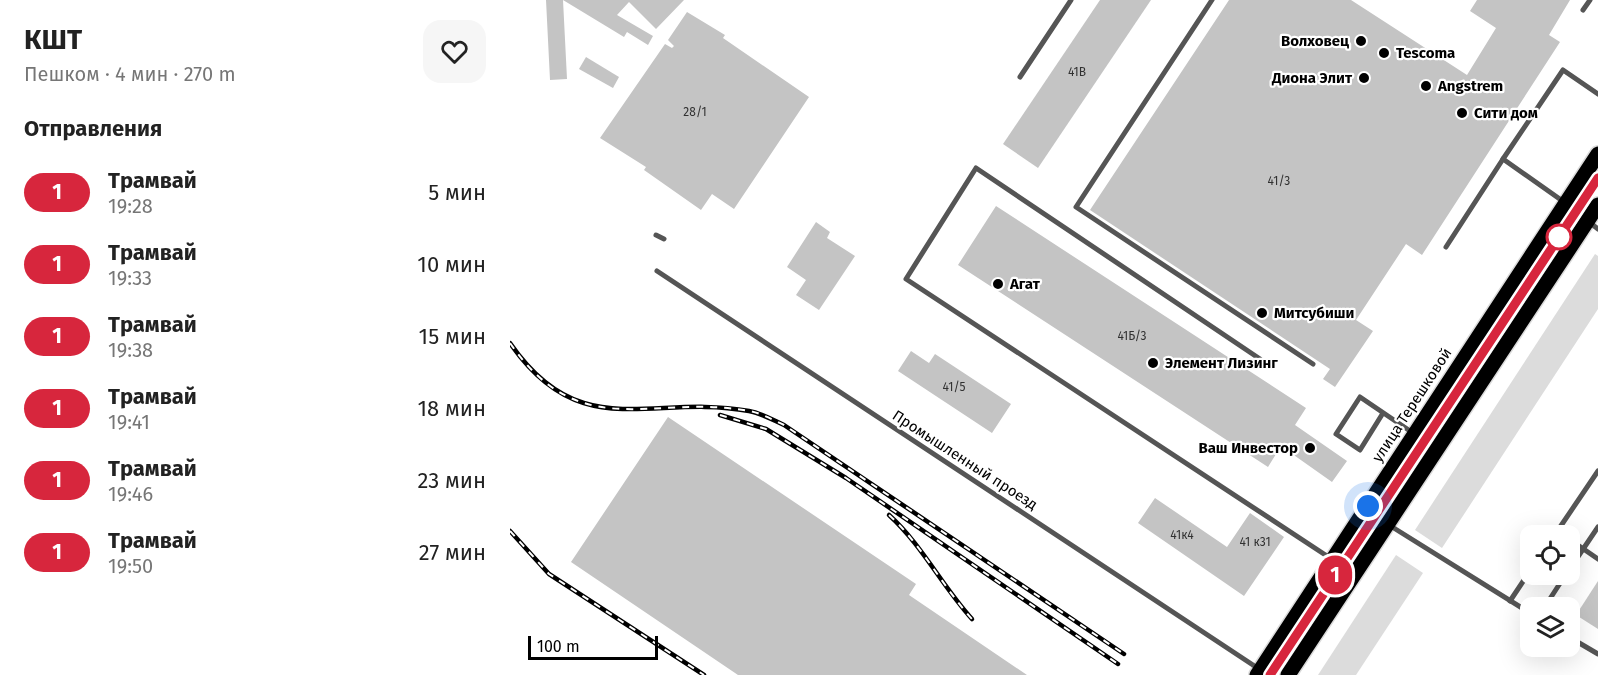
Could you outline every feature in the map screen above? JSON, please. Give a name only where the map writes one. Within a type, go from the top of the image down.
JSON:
[{"type":"main road","name":"улица Терешковой","points":[[1258,672],[1598,154]]},
{"type":"main road","points":[[1288,675],[1386,524],[1593,225],[1598,205]]},
{"type":"lane","points":[[1020,77],[1071,0]]},
{"type":"lane","points":[[1212,0],[1076,207],[1313,364]]},
{"type":"lane","points":[[1583,10],[1590,0]]},
{"type":"lane","points":[[1446,247],[1563,70],[1598,94]]},
{"type":"lane","points":[[1503,159],[1566,203]]},
{"type":"lane","points":[[1260,359],[976,168],[906,279],[1333,560]]},
{"type":"lane","points":[[656,235],[664,239]]},
{"type":"lane","name":"Промышленный проезд","points":[[657,271],[1258,672]]},
{"type":"lane","points":[[1383,413],[1360,450],[1336,434],[1360,397],[1414,434]]},
{"type":"lane","points":[[1561,525],[1597,473]]},
{"type":"lane","points":[[1386,524],[1520,607]]},
{"type":"lane","points":[[1580,554],[1598,527]]},
{"type":"lane","points":[[1580,547],[1598,559]]},
{"type":"lane","points":[[1510,601],[1521,585]]},
{"type":"lane","points":[[1580,643],[1598,654]]},
{"type":"shaded area","points":[[1595,254],[1598,256],[1598,309],[1442,548],[1415,530]]},
{"type":"shaded area","points":[[1396,555],[1423,573],[1356,675],[1318,675]]},
{"type":"building","points":[[546,0],[563,0],[567,79],[550,80]]},
{"type":"building","points":[[563,0],[684,0],[656,29],[629,2],[617,15],[653,36],[648,45],[627,32],[624,37]]},
{"type":"building","points":[[1100,0],[1151,0],[1038,168],[1003,144]]},
{"type":"building","points":[[1229,0],[1351,0],[1467,75],[1496,28],[1470,11],[1477,0],[1570,0],[1549,35],[1560,42],[1422,255],[1406,244],[1356,320],[1373,331],[1335,387],[1323,379],[1330,369],[1090,210]]},
{"type":"building","points":[[687,12],[725,35],[723,38],[809,97],[734,209],[712,194],[701,210],[644,170],[646,167],[600,138],[665,44],[672,48],[674,46],[668,40]]},
{"type":"building","points":[[586,57],[619,77],[613,88],[579,69]]},
{"type":"building","points":[[996,206],[1306,408],[1295,425],[1347,461],[1332,482],[1281,446],[1268,467],[958,265]]},
{"type":"building","points":[[816,222],[830,232],[827,238],[855,256],[819,310],[796,295],[806,280],[787,267]]},
{"type":"building","points":[[911,351],[929,363],[935,354],[1011,404],[992,433],[898,371]]},
{"type":"building","points":[[668,417],[916,584],[909,595],[1027,675],[738,675],[571,562]]},
{"type":"building","points":[[1155,498],[1227,547],[1250,513],[1284,537],[1244,596],[1138,523]]},
{"type":"building","points":[[1598,581],[1598,629],[1580,618],[1580,609]]},
{"type":"tram line","points":[[1270,675],[1598,178]]},
{"type":"tram line","name":"1","points":[[1270,675],[1598,178]]},
{"type":"railway","points":[[510,343],[537,375],[564,395],[591,405],[620,409],[714,407],[753,412],[784,425],[1124,654]]},
{"type":"railway","points":[[720,415],[766,429],[846,478],[1118,664]]},
{"type":"railway","points":[[889,515],[912,539],[972,619]]},
{"type":"railway","points":[[510,531],[549,574],[704,675]]},
{"type":"place","name":"Волховец","points":[[1361,41]]},
{"type":"place","name":"Tescoma","points":[[1384,53]]},
{"type":"place","name":"Диона Элит","points":[[1364,78]]},
{"type":"place","name":"Angstrem","points":[[1426,86]]},
{"type":"place","name":"Сити дом","points":[[1462,113]]},
{"type":"place","name":"Агат","points":[[998,284]]},
{"type":"place","name":"Митсубиши","points":[[1262,313]]},
{"type":"place","name":"Элемент Лизинг","points":[[1153,363]]},
{"type":"place","name":"Ваш Инвестор","points":[[1310,448]]},
{"type":"route","points":[[1368,506],[1554,222],[1559,237]]}]
